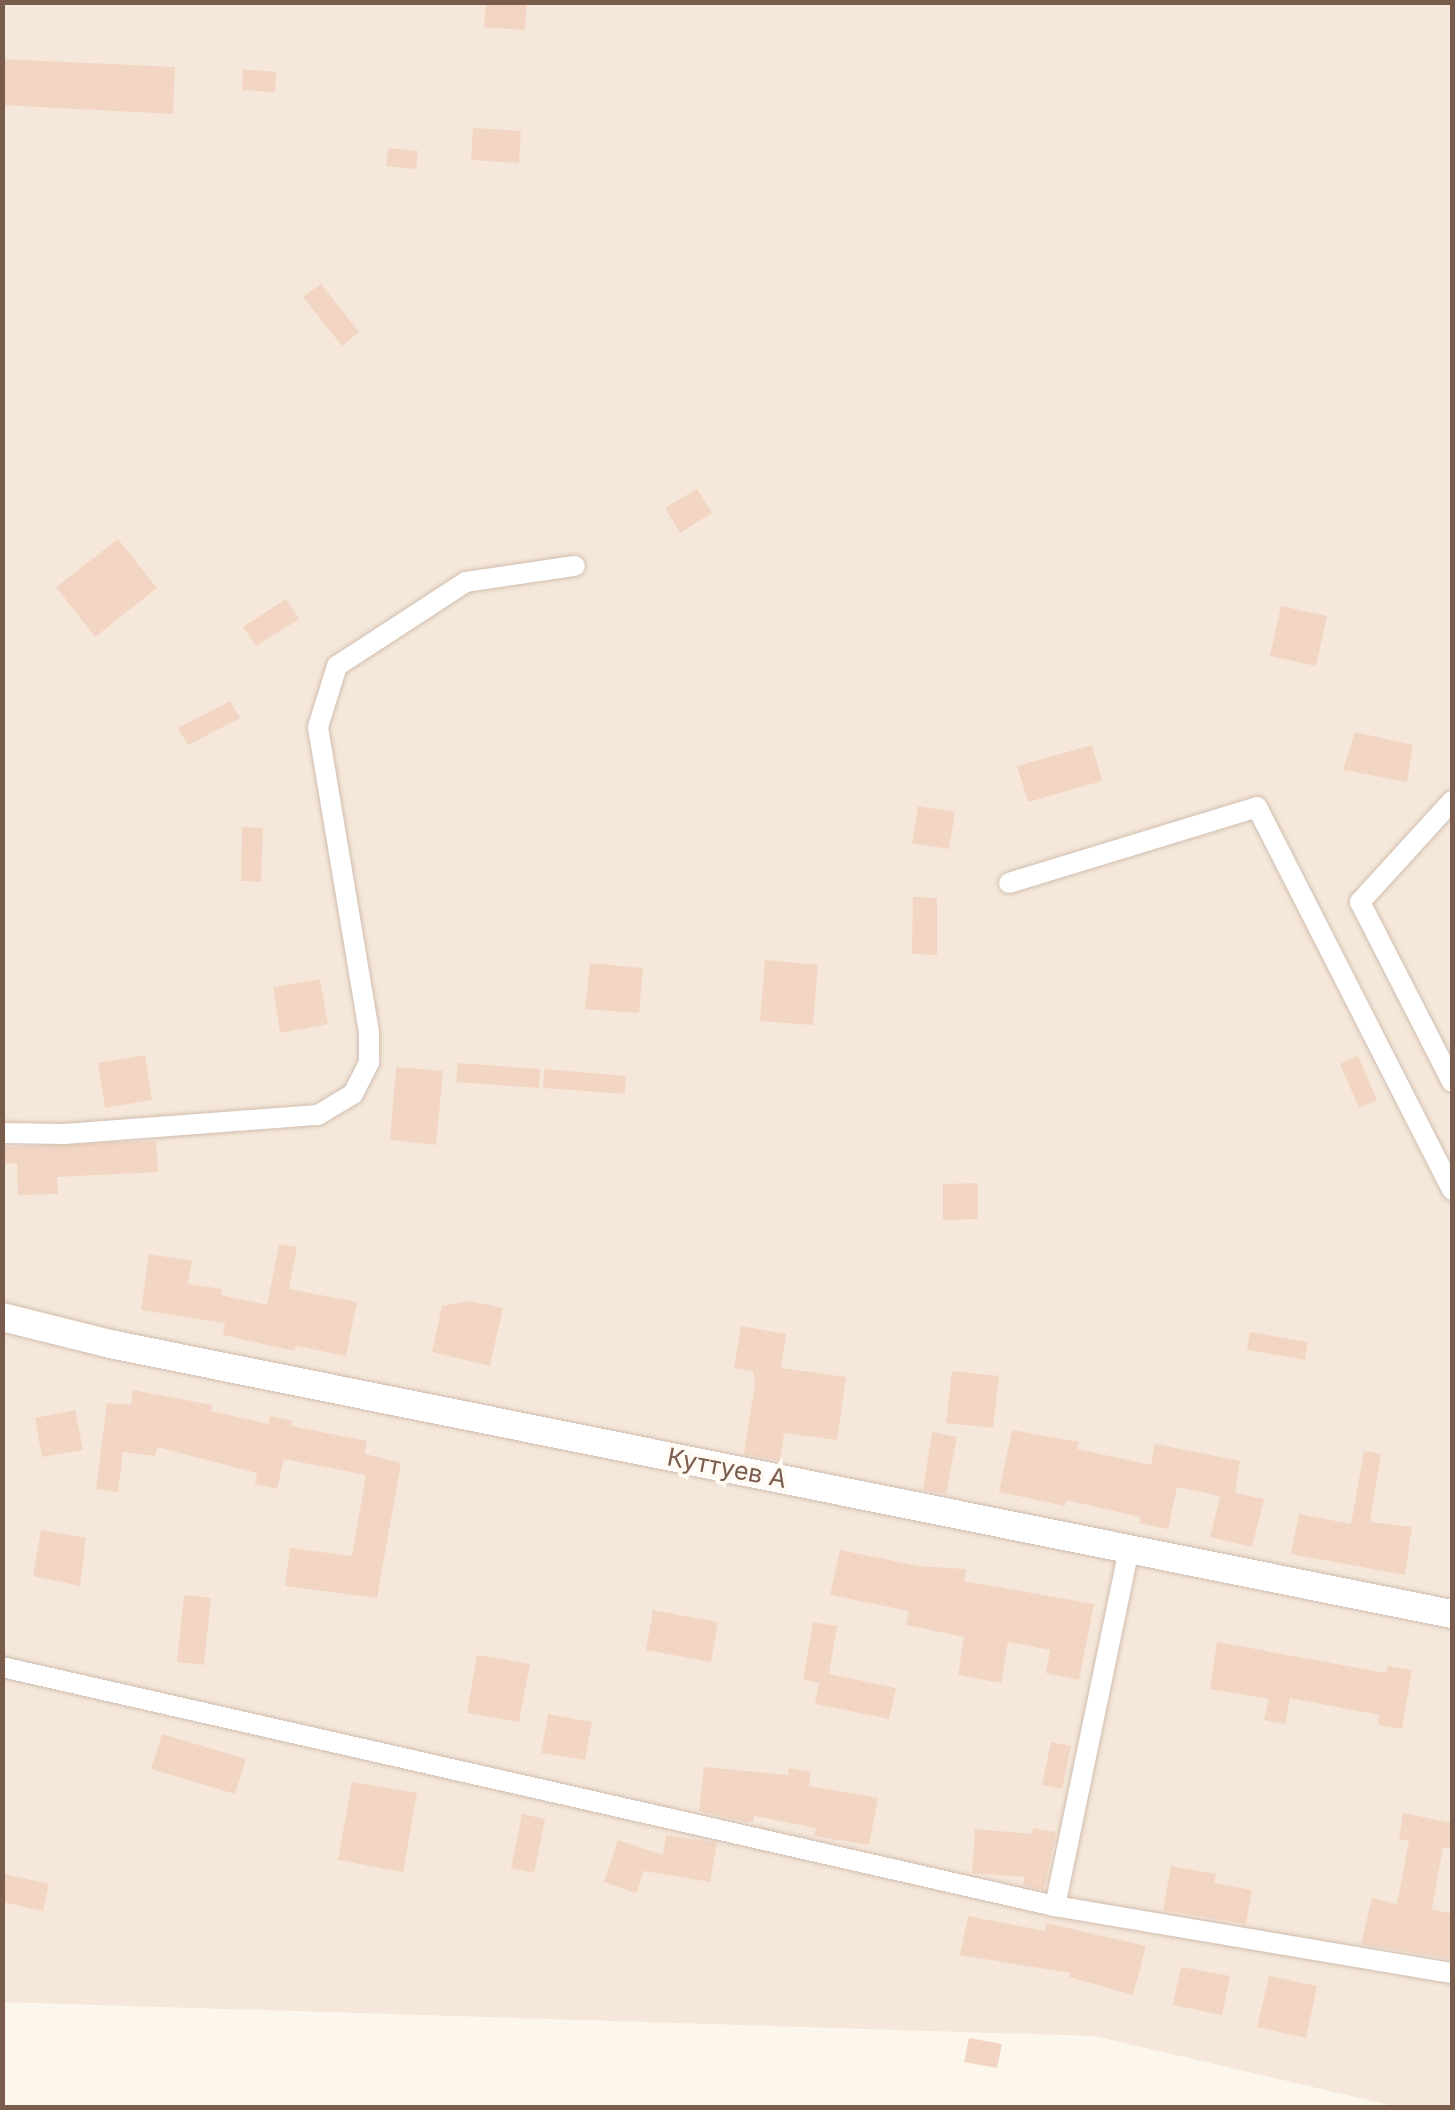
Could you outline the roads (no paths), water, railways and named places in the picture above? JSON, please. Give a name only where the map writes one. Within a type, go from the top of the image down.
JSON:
[{"type":"street","points":[[2,1133],[64,1134],[318,1115],[353,1094],[369,1062],[370,1032],[318,727],[337,666],[466,582],[574,566]]},
{"type":"street","points":[[1452,802],[1360,902],[1452,1082]]},
{"type":"street","points":[[1009,882],[1257,807],[1452,1190]]},
{"type":"street","name":"Куттуев А","points":[[2,1318],[110,1344],[1452,1614]]},
{"type":"street","points":[[1054,1906],[1129,1549]]},
{"type":"street","points":[[2,1667],[1054,1906],[1452,1973]]}]
